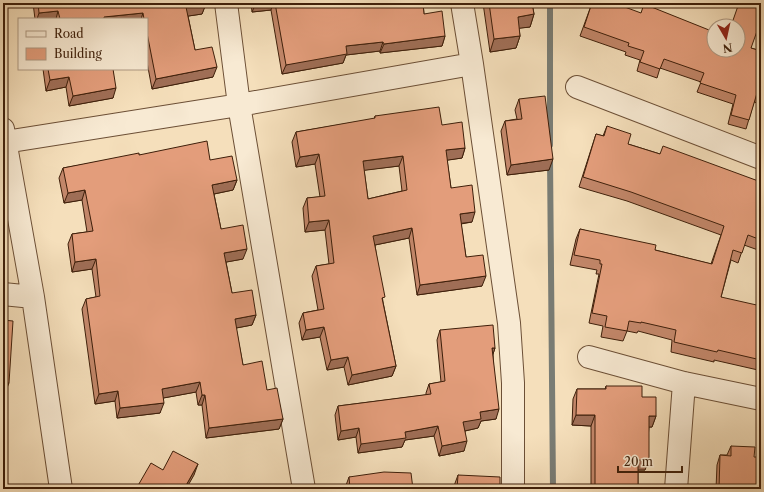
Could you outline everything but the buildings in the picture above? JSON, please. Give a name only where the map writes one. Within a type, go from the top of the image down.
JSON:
[{"type":"street","points":[[226,3],[239,105],[304,489]]},
{"type":"street","points":[[462,3],[509,323],[513,383],[513,489]]},
{"type":"street","points":[[61,489],[33,297],[4,135],[239,105],[472,64]]},
{"type":"street","points":[[577,87],[761,158]]},
{"type":"street","points":[[3,294],[33,297]]},
{"type":"street","points":[[589,357],[684,383],[761,399]]},
{"type":"street","points":[[676,489],[684,383]]},
{"type":"waterway","points":[[550,3],[550,145]]},
{"type":"waterway","points":[[550,159],[553,489]]}]
